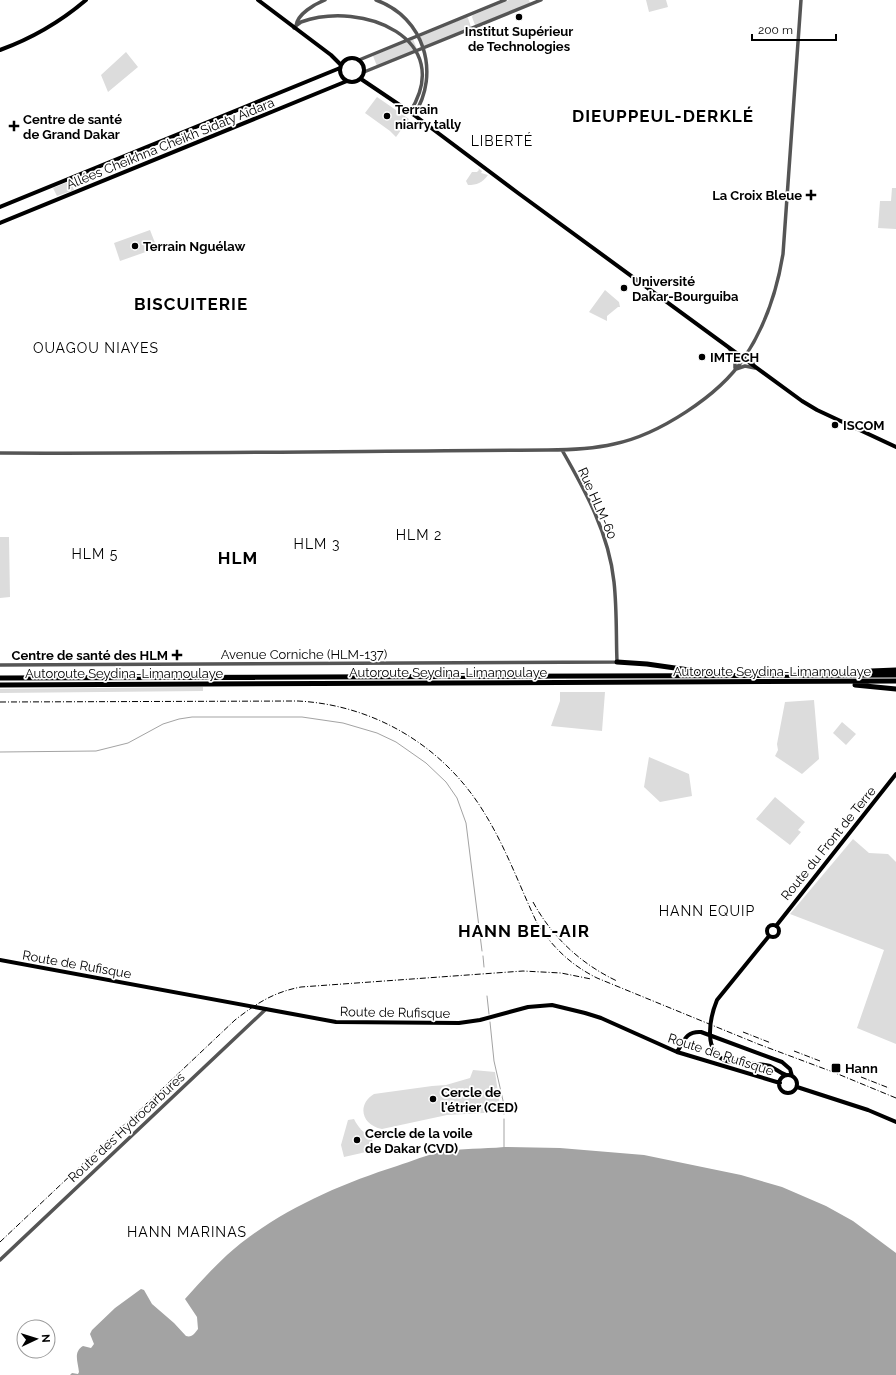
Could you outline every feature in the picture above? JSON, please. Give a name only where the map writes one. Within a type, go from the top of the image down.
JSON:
[{"type":"highway","points":[[617,662],[647,664],[703,672],[714,676]]},
{"type":"highway","points":[[834,675],[896,670]]},
{"type":"highway","name":"Autoroute Seydina-Limamoulaye","points":[[0,678],[896,674]]},
{"type":"highway","name":"Autoroute Seydina-Limamoulaye","points":[[0,685],[896,681]]},
{"type":"highway","points":[[833,682],[896,689]]},
{"type":"main road","points":[[0,50],[33,37],[68,15],[86,0]]},
{"type":"main road","points":[[258,0],[331,55],[340,66]]},
{"type":"main road","points":[[331,55],[344,61]]},
{"type":"main road","points":[[363,75],[356,82],[347,81],[340,74],[340,66],[344,61],[351,58],[359,60],[363,65],[363,75],[371,85],[410,112],[518,194],[755,368],[811,406],[896,447]]},
{"type":"main road","name":"Allées Cheikhna Cheikh Sidaty Aîdara","points":[[0,207],[340,66]]},
{"type":"main road","name":"Allées Cheikhna Cheikh Sidaty Aîdara","points":[[0,223],[347,81]]},
{"type":"main road","name":"Route du Front de Terre","points":[[776,926],[896,775]]},
{"type":"main road","name":"Route du Front de Terre","points":[[769,936],[767,933],[768,927],[773,924],[776,926]]},
{"type":"main road","name":"Route du Front de Terre","points":[[769,936],[774,937],[778,934],[779,930],[776,926]]},
{"type":"main road","name":"Route du Front de Terre","points":[[769,936],[721,993],[713,1011],[710,1038],[714,1051],[726,1060],[769,1066],[786,1075]]},
{"type":"main road","name":"Route de Rufisque","points":[[0,960],[336,1022],[459,1023],[528,1007],[552,1005],[601,1018],[677,1052],[780,1081]]},
{"type":"main road","points":[[677,1052],[687,1036],[691,1033],[701,1032],[782,1062],[790,1069],[792,1076]]},
{"type":"main road","points":[[780,1073],[780,1081]]},
{"type":"main road","name":"Route de Rufisque","points":[[786,1075],[792,1076],[796,1079],[797,1087],[794,1091],[788,1093],[783,1091],[780,1081],[786,1075]]},
{"type":"main road","name":"Route de Rufisque","points":[[797,1087],[868,1110],[896,1122]]},
{"type":"street","points":[[295,27],[296,22],[303,14],[311,7],[325,0]]},
{"type":"street","points":[[376,0],[391,6],[398,11],[418,35],[427,66],[426,84],[423,98],[414,115]]},
{"type":"street","points":[[359,60],[505,0]]},
{"type":"street","points":[[363,75],[421,49],[542,0]]},
{"type":"street","points":[[0,454],[562,450],[615,444],[649,433],[678,418],[724,381],[744,359],[768,314],[780,272],[783,249],[801,0]]},
{"type":"street","points":[[370,3],[388,10],[400,20],[407,27],[421,49],[421,83],[410,112]]},
{"type":"street","points":[[295,27],[311,13]]},
{"type":"street","points":[[728,347],[735,357],[734,370]]},
{"type":"street","points":[[748,352],[755,368]]},
{"type":"street","points":[[734,370],[745,366],[755,368]]},
{"type":"street","name":"Rue HLM-60","points":[[562,450],[590,502],[601,526],[609,552],[616,597],[617,662]]},
{"type":"street","name":"Avenue Corniche (HLM-137)","points":[[0,665],[617,662]]},
{"type":"street","name":"Route des Hydrocarbures","points":[[0,1260],[266,1009]]},
{"type":"shaded area","points":[[509,0],[529,0],[530,3],[475,25],[472,17],[473,15]]},
{"type":"shaded area","points":[[646,0],[666,0],[668,7],[649,12]]},
{"type":"shaded area","points":[[467,17],[471,27],[424,47],[420,39],[421,36]]},
{"type":"shaded area","points":[[413,39],[417,49],[377,66],[373,56]]},
{"type":"shaded area","points":[[126,52],[138,67],[108,92],[101,75]]},
{"type":"shaded area","name":"Terrain niarry tally","points":[[377,97],[409,119],[396,137],[365,113]]},
{"type":"shaded area","points":[[478,168],[482,171],[481,173],[488,175],[479,183],[468,185],[466,181],[472,172],[477,172],[479,170]]},
{"type":"shaded area","points":[[70,181],[74,190],[57,196],[53,188]]},
{"type":"shaded area","points":[[892,188],[896,188],[896,229],[878,228],[880,201],[891,201]]},
{"type":"shaded area","name":"Terrain Nguélaw","points":[[150,230],[157,248],[120,261],[114,243]]},
{"type":"shaded area","points":[[605,290],[619,302],[620,307],[607,316],[607,321],[589,312]]},
{"type":"shaded area","points":[[0,537],[9,537],[10,597],[0,598]]},
{"type":"shaded area","points":[[203,687],[203,691],[0,693],[0,689]]},
{"type":"shaded area","points":[[560,692],[605,692],[602,731],[551,726],[560,701]]},
{"type":"shaded area","points":[[814,700],[819,759],[802,774],[775,756],[778,750],[777,744],[785,702]]},
{"type":"shaded area","points":[[842,722],[856,734],[846,745],[833,733]]},
{"type":"shaded area","points":[[649,757],[689,774],[692,796],[660,802],[644,787]]},
{"type":"shaded area","points":[[775,797],[805,822],[798,830],[801,832],[790,845],[756,819]]},
{"type":"shaded area","points":[[853,839],[869,853],[888,854],[896,862],[896,1044],[857,1028],[884,950],[790,914]]},
{"type":"shaded area","name":"Cercle de l'étrier (CED)","points":[[473,1070],[495,1072],[501,1112],[447,1115],[382,1129],[375,1127],[366,1119],[364,1114],[365,1103],[374,1094],[446,1085],[470,1078]]},
{"type":"shaded area","name":"Cercle de la voile de Dakar (CVD)","points":[[354,1119],[361,1129],[371,1136],[375,1150],[344,1157],[341,1145],[348,1120]]},
{"type":"shaded area","points":[[504,1147],[560,1148],[644,1155],[741,1175],[782,1187],[826,1206],[853,1221],[896,1253],[896,1375],[70,1375],[72,1373],[78,1374],[79,1372],[77,1354],[80,1348],[83,1346],[91,1348],[94,1344],[90,1334],[92,1330],[115,1308],[141,1289],[144,1290],[152,1304],[174,1323],[186,1336],[192,1336],[198,1329],[197,1317],[185,1299],[227,1255],[245,1240],[286,1213],[329,1191],[430,1155],[457,1150]]},
{"type":"waterway","points":[[0,752],[96,751],[128,743],[163,724],[192,717],[302,717],[343,723],[377,733],[396,742],[426,763],[446,782],[457,798],[466,823],[482,951]]},
{"type":"waterway","points":[[483,956],[484,967]]},
{"type":"waterway","points":[[487,996],[489,1014]]},
{"type":"waterway","points":[[490,1022],[494,1061],[504,1105],[504,1114]]},
{"type":"waterway","points":[[504,1119],[504,1147]]},
{"type":"railway","points":[[0,702],[298,701],[327,704],[354,711],[380,721],[405,734],[429,750],[450,769],[469,790],[500,840],[537,923],[556,948],[579,967],[597,978],[758,1044],[833,1072],[896,1098]]},
{"type":"railway","points":[[533,902],[558,938],[580,958],[617,981]]},
{"type":"railway","points":[[0,1242],[235,1020],[258,1003],[274,995],[301,987],[523,971],[561,973],[591,979]]},
{"type":"railway","points":[[743,1032],[771,1043]]},
{"type":"railway","points":[[794,1051],[820,1061]]},
{"type":"railway","points":[[861,1077],[889,1088]]},
{"type":"place","name":"Institut Supérieur de Technologies","points":[[519,17]]},
{"type":"place","name":"Terrain niarry tally","points":[[387,116]]},
{"type":"place","name":"Centre de santé de Grand Dakar","points":[[14,126]]},
{"type":"place","name":"La Croix Bleue","points":[[811,195]]},
{"type":"place","name":"Terrain Nguélaw","points":[[135,246]]},
{"type":"place","name":"Université Dakar-Bourguiba","points":[[624,288]]},
{"type":"place","name":"IMTECH","points":[[702,357]]},
{"type":"place","name":"ISCOM","points":[[835,425]]},
{"type":"place","name":"Centre de santé des HLM","points":[[177,655]]},
{"type":"place","name":"Hann","points":[[836,1068]]},
{"type":"place","name":"Cercle de l'étrier (CED)","points":[[433,1099]]},
{"type":"place","name":"Cercle de la voile de Dakar (CVD)","points":[[357,1140]]},
{"type":"district","name":"DIEUPPEUL-DERKLÉ","points":[[663,116]]},
{"type":"district","name":"LIBERTÉ","points":[[502,141]]},
{"type":"district","name":"BISCUITERIE","points":[[191,304]]},
{"type":"district","name":"OUAGOU NIAYES","points":[[96,348]]},
{"type":"district","name":"HLM 2","points":[[419,535]]},
{"type":"district","name":"HLM 3","points":[[317,544]]},
{"type":"district","name":"HLM 5","points":[[95,554]]},
{"type":"district","name":"HLM","points":[[238,558]]},
{"type":"district","name":"HANN EQUIP","points":[[707,911]]},
{"type":"district","name":"HANN BEL-AIR","points":[[524,931]]},
{"type":"district","name":"HANN MARINAS","points":[[187,1232]]}]
